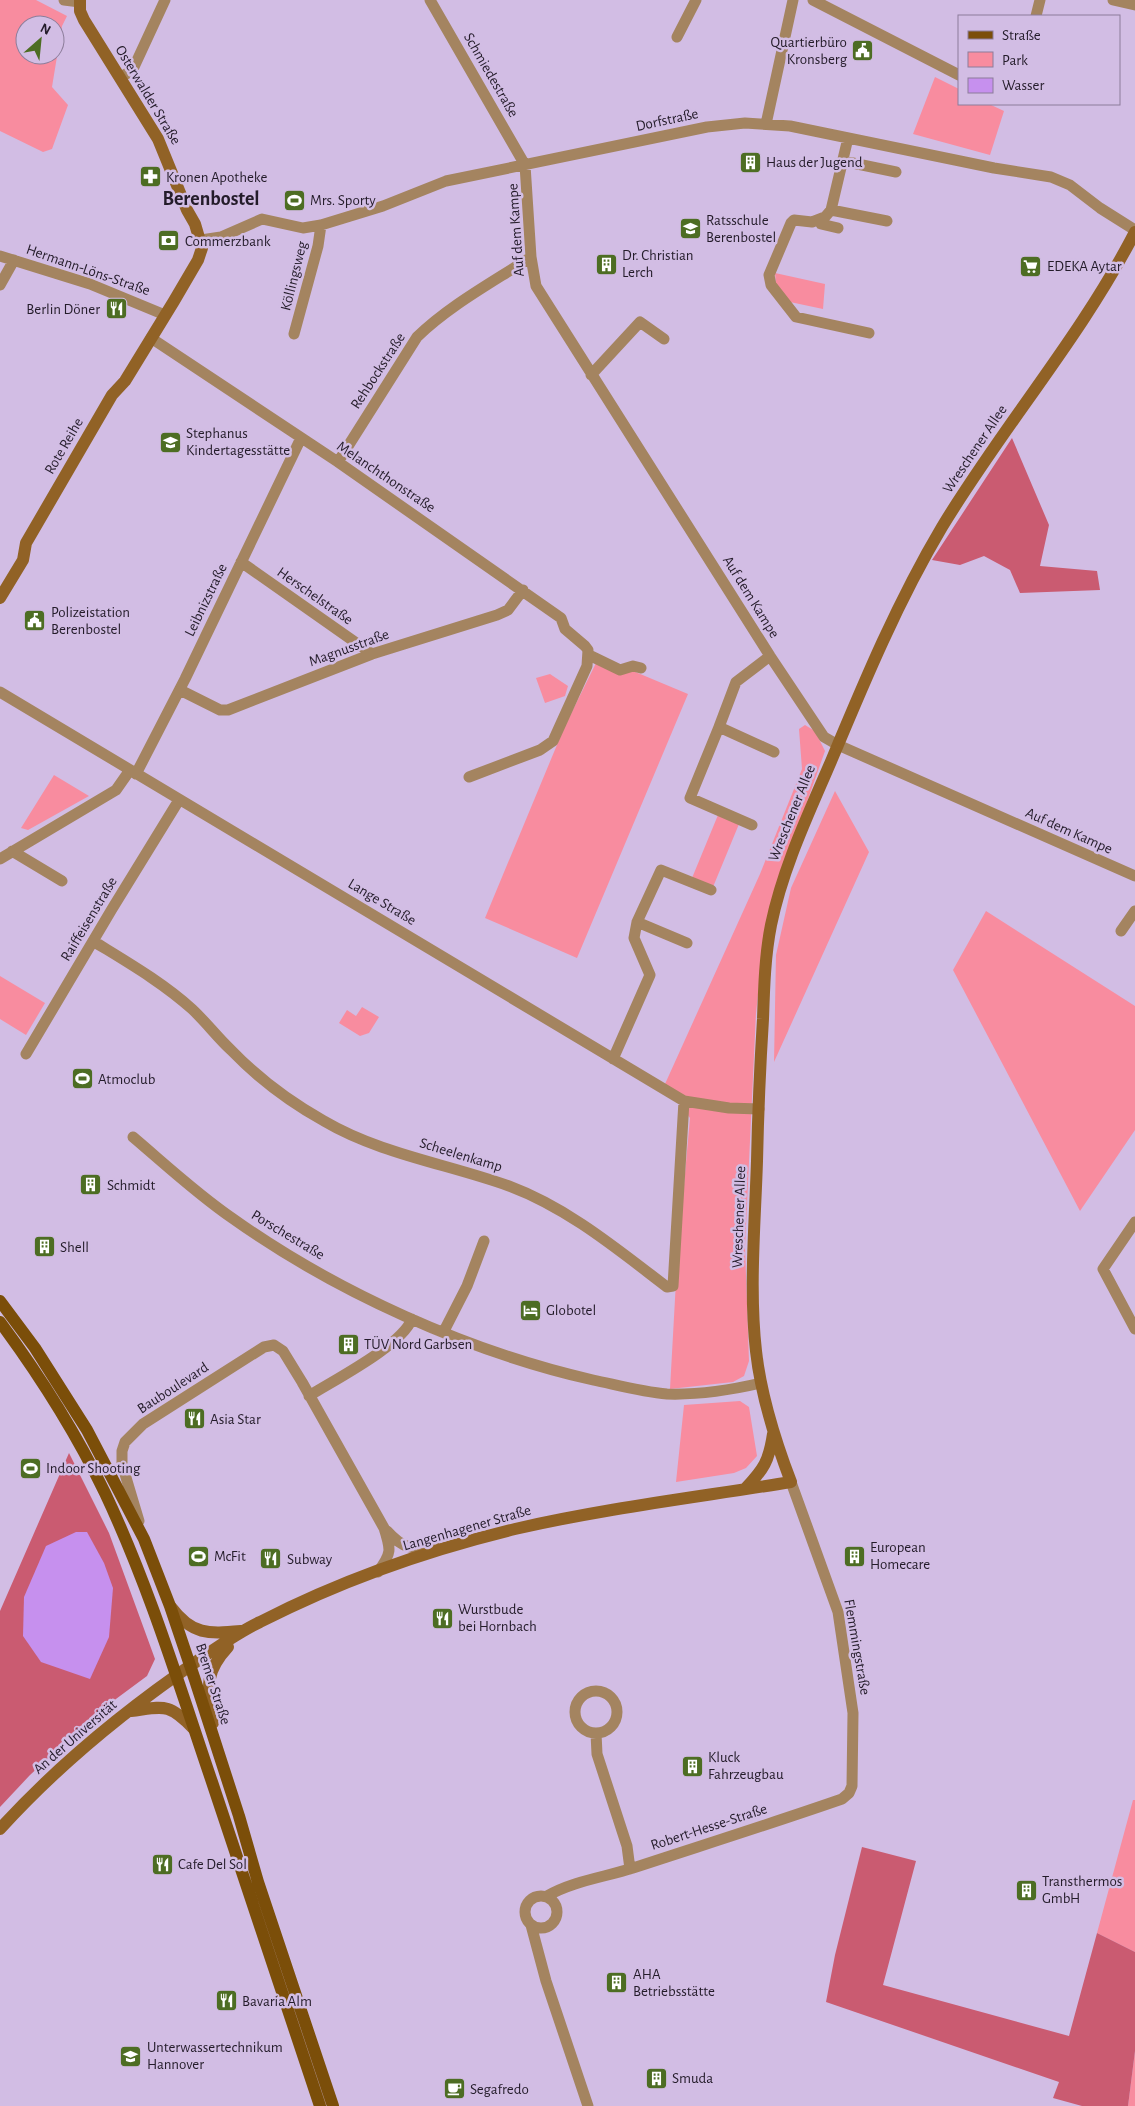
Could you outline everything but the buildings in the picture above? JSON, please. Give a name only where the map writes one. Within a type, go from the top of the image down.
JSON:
[{"type":"main road","name":"Bremer Straße","points":[[0,1301],[35,1348],[87,1430],[144,1540],[170,1606],[258,1882],[333,2106]]},
{"type":"main road","points":[[0,1322],[25,1356],[76,1438],[126,1540],[176,1675],[320,2106]]},
{"type":"street","points":[[64,0],[80,1]]},
{"type":"street","points":[[121,77],[134,67],[165,0]]},
{"type":"street","name":"Schmiedestraße","points":[[430,0],[525,165]]},
{"type":"street","points":[[677,37],[696,0]]},
{"type":"street","points":[[766,124],[793,0]]},
{"type":"street","points":[[813,0],[958,74]]},
{"type":"street","points":[[1036,15],[1040,0]]},
{"type":"street","points":[[1113,0],[1135,6]]},
{"type":"street","name":"Osterwalder Straße","points":[[80,1],[80,11],[84,20],[121,77],[161,146],[201,240]]},
{"type":"street","name":"Dorfstraße","points":[[201,240],[221,237],[262,219],[303,228],[321,225],[383,206],[446,181],[707,127],[766,124],[848,138],[994,168],[1051,177],[1070,184],[1100,208],[1135,231]]},
{"type":"street","points":[[848,138],[831,210],[818,220],[812,222],[794,220],[791,223],[771,266],[771,285],[796,317],[869,333]]},
{"type":"street","points":[[843,161],[896,172]]},
{"type":"street","name":"Auf dem Kampe","points":[[525,165],[531,257],[536,286],[770,656],[824,737],[838,745],[1135,876]]},
{"type":"street","points":[[831,210],[887,221]]},
{"type":"street","points":[[818,220],[821,224],[838,228]]},
{"type":"street","name":"Köllingsweg","points":[[294,334],[318,246],[321,225]]},
{"type":"street","name":"Wreschener Allee","points":[[792,1482],[773,1431],[761,1383],[753,1315],[758,1109],[765,976],[770,927],[787,867],[902,598],[943,525],[1094,304],[1135,231]]},
{"type":"street","points":[[165,315],[198,260],[202,248],[201,240]]},
{"type":"street","name":"Hermann-Löns-Straße","points":[[0,256],[90,284],[165,315]]},
{"type":"street","name":"Rehbockstraße","points":[[338,462],[417,337],[427,327],[462,302],[531,257]]},
{"type":"street","points":[[0,285],[14,260]]},
{"type":"street","name":"Rote Reihe","points":[[0,598],[23,560],[26,543],[86,443],[112,395],[125,381],[165,315]]},
{"type":"street","points":[[591,375],[640,322],[664,339]]},
{"type":"street","name":"Melanchthonstraße","points":[[151,338],[338,462],[523,590],[561,618],[565,628],[585,646],[589,655],[620,670],[633,666],[641,668]]},
{"type":"street","name":"Leibnizstraße","points":[[5,853],[116,790],[133,772],[180,690],[301,438]]},
{"type":"street","name":"Herschelstraße","points":[[241,562],[372,654]]},
{"type":"street","name":"Magnusstraße","points":[[180,690],[220,710],[228,710],[372,654],[498,615],[508,610],[523,590]]},
{"type":"street","points":[[469,777],[540,750],[553,741],[587,666],[589,655]]},
{"type":"street","points":[[752,825],[690,798],[736,682],[770,656]]},
{"type":"street","name":"Lange Straße","points":[[0,692],[684,1101],[729,1108],[758,1109]]},
{"type":"street","points":[[719,727],[774,752]]},
{"type":"street","name":"Raiffeisenstraße","points":[[26,1054],[92,941],[179,800]]},
{"type":"street","name":"Leibnizstraße","points":[[5,853],[62,881]]},
{"type":"street","points":[[613,1059],[650,975],[634,938],[637,922],[661,870],[711,890]]},
{"type":"street","points":[[1121,930],[1135,911]]},
{"type":"street","points":[[637,922],[687,943]]},
{"type":"street","name":"Scheelenkamp","points":[[92,941],[157,980],[193,1009],[241,1060],[289,1099],[324,1122],[379,1145],[509,1186],[533,1196],[598,1234],[667,1287],[673,1286],[684,1101]]},
{"type":"street","name":"Porschestraße","points":[[133,1137],[199,1194],[260,1236],[324,1274],[412,1319],[444,1332],[539,1366],[636,1390],[667,1394],[702,1393],[761,1383]]},
{"type":"street","points":[[1135,1222],[1103,1269],[1135,1328]]},
{"type":"street","points":[[444,1332],[467,1286],[484,1242]]},
{"type":"street","points":[[309,1396],[389,1346],[402,1334],[412,1319]]},
{"type":"street","name":"Bauboulevard","points":[[144,1540],[122,1464],[122,1451],[126,1442],[143,1424],[264,1347],[274,1345],[283,1351],[384,1528],[390,1547],[390,1556],[378,1572]]},
{"type":"street","points":[[745,1489],[763,1469],[768,1460],[773,1431]]},
{"type":"street","name":"Langenhagener Straße","points":[[176,1675],[243,1631],[306,1600],[446,1548],[580,1516],[792,1482]]},
{"type":"street","name":"Flemmingstraße","points":[[792,1482],[838,1612],[853,1713],[852,1786],[849,1793]]},
{"type":"street","name":"Bauboulevard","points":[[384,1528],[396,1541],[406,1548],[446,1548]]},
{"type":"street","points":[[170,1606],[185,1623],[201,1632],[214,1634],[243,1631]]},
{"type":"street","points":[[215,1743],[209,1694],[210,1673],[216,1660],[243,1631]]},
{"type":"street","name":"An der Universität","points":[[0,1829],[53,1775],[128,1712],[176,1675]]},
{"type":"street","points":[[128,1712],[163,1707],[174,1711],[194,1728]]},
{"type":"street","points":[[596,1733],[597,1754],[627,1846],[630,1869]]},
{"type":"street","name":"Robert-Hesse-Straße","points":[[547,1896],[564,1887],[630,1869],[834,1802],[849,1793]]},
{"type":"street","points":[[531,1925],[545,1928],[550,1926],[557,1917],[557,1906],[576,1885]]},
{"type":"street","points":[[557,1906],[547,1896],[534,1897],[527,1903],[525,1916],[531,1925],[535,1946],[546,1981],[588,2106]]},
{"type":"street","points":[[538,1951],[545,1928]]},
{"type":"green space","points":[[0,0],[36,0],[67,16],[65,20],[65,15],[15,15],[15,65],[56,65],[52,87],[68,105],[52,149],[43,152],[0,131]]},
{"type":"green space","points":[[935,77],[958,88],[958,105],[991,105],[1004,111],[990,155],[913,134]]},
{"type":"green space","points":[[775,273],[825,284],[823,309],[790,302],[776,284]]},
{"type":"green space","points":[[596,663],[633,671],[688,694],[577,958],[485,918],[564,728]]},
{"type":"green space","points":[[550,674],[568,686],[565,696],[545,703],[536,678]]},
{"type":"green space","points":[[805,725],[815,731],[825,751],[797,830],[765,931],[756,1013],[745,1247],[749,1361],[744,1376],[733,1382],[670,1389],[677,1263],[690,1118],[665,1084],[760,874],[802,769],[799,729]]},
{"type":"green space","points":[[54,775],[89,796],[28,830],[21,828]]},
{"type":"green space","points":[[835,791],[869,852],[774,1062],[776,955],[791,888]]},
{"type":"green space","points":[[718,815],[739,824],[713,887],[692,878]]},
{"type":"green space","points":[[986,911],[1135,1006],[1135,1130],[1080,1211],[953,970]]},
{"type":"green space","points":[[0,976],[45,1003],[26,1035],[0,1019]]},
{"type":"green space","points":[[362,1007],[379,1017],[369,1033],[360,1036],[339,1023],[347,1010],[356,1016]]},
{"type":"green space","points":[[740,1401],[749,1407],[757,1456],[746,1468],[734,1473],[676,1482],[684,1405]]},
{"type":"green space","points":[[1133,1800],[1135,1800],[1135,1952],[1097,1933]]},
{"type":"green space","points":[[1135,2051],[1135,2106],[1128,2106]]},
{"type":"shaded area","points":[[1012,438],[1049,525],[1040,566],[1097,571],[1100,590],[1020,593],[1010,570],[984,556],[960,565],[932,560]]},
{"type":"shaded area","points":[[69,1453],[109,1533],[155,1659],[147,1676],[97,1713],[30,1775],[0,1807],[0,1611]]},
{"type":"shaded area","points":[[862,1847],[916,1861],[883,1985],[1069,2036],[1097,1933],[1135,1952],[1135,2051],[1128,2106],[1082,2106],[1053,2098],[1059,2082],[826,2002],[835,1955]]},
{"type":"water","points":[[76,1532],[87,1532],[104,1563],[113,1588],[109,1637],[90,1679],[41,1662],[23,1636],[24,1597],[46,1546]]},
{"type":"place","name":"Quartierbüro Kronsberg","points":[[863,51]]},
{"type":"place","name":"Haus der Jugend","points":[[750,162]]},
{"type":"place","name":"Kronen Apotheke","points":[[150,177]]},
{"type":"place","name":"Mrs. Sporty","points":[[294,200]]},
{"type":"place","name":"Ratsschule Berenbostel","points":[[690,229]]},
{"type":"place","name":"Commerzbank","points":[[169,241]]},
{"type":"place","name":"Dr. Christian Lerch","points":[[606,264]]},
{"type":"place","name":"EDEKA Aytar","points":[[1031,266]]},
{"type":"place","name":"Berlin Döner","points":[[116,309]]},
{"type":"place","name":"Stephanus Kindertagesstätte","points":[[170,442]]},
{"type":"place","name":"Polizeistation Berenbostel","points":[[35,621]]},
{"type":"place","name":"Atmoclub","points":[[82,1079]]},
{"type":"place","name":"Schmidt","points":[[91,1185]]},
{"type":"place","name":"Shell","points":[[44,1247]]},
{"type":"place","name":"Globotel","points":[[530,1310]]},
{"type":"place","name":"TÜV Nord Garbsen","points":[[348,1344]]},
{"type":"place","name":"Asia Star","points":[[194,1419]]},
{"type":"place","name":"Indoor Shooting","points":[[30,1468]]},
{"type":"place","name":"McFit","points":[[198,1556]]},
{"type":"place","name":"European Homecare","points":[[854,1556]]},
{"type":"place","name":"Subway","points":[[271,1559]]},
{"type":"place","name":"Wurstbude bei Hornbach","points":[[442,1618]]},
{"type":"place","name":"Kluck Fahrzeugbau","points":[[692,1766]]},
{"type":"place","name":"Cafe Del Sol","points":[[162,1864]]},
{"type":"place","name":"Transthermos GmbH","points":[[1026,1890]]},
{"type":"place","name":"AHA Betriebsstätte","points":[[617,1983]]},
{"type":"place","name":"Bavaria Alm","points":[[226,2001]]},
{"type":"place","name":"Unterwassertechnikum Hannover","points":[[131,2056]]},
{"type":"place","name":"Smuda","points":[[656,2078]]},
{"type":"place","name":"Segafredo","points":[[454,2089]]},
{"type":"district","name":"Berenbostel","points":[[211,199]]}]
